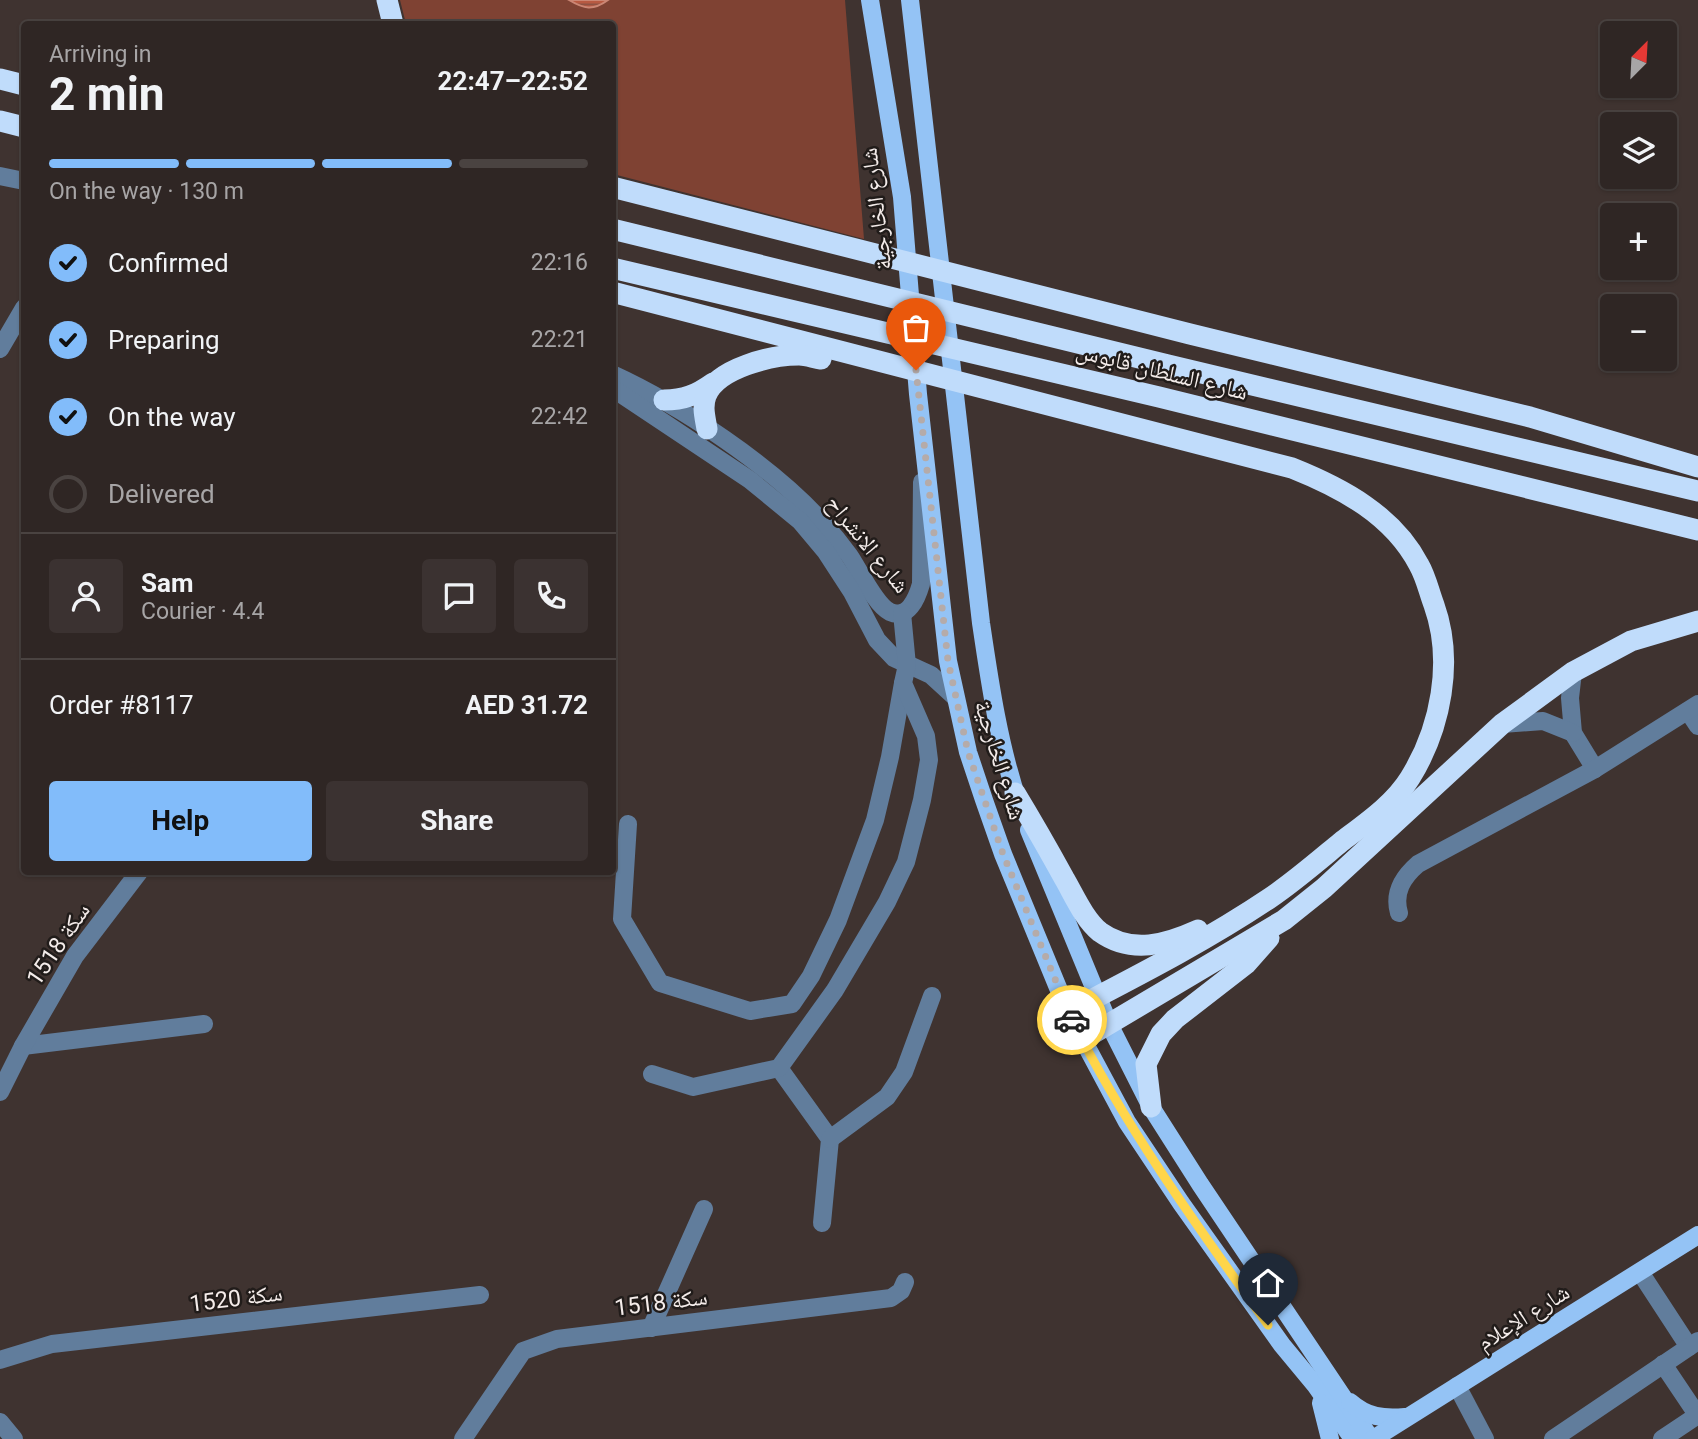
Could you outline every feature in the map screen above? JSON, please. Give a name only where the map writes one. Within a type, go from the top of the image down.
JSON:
[{"type":"highway","points":[[387,0],[392,21]]},
{"type":"highway","points":[[0,79],[21,84]]},
{"type":"highway","points":[[0,121],[21,126]]},
{"type":"highway","points":[[616,188],[1177,331],[1530,417],[1698,467]]},
{"type":"highway","name":"شارع السلطان قابوس","points":[[616,230],[1168,366],[1698,491]]},
{"type":"highway","name":"شارع السلطان قابوس","points":[[616,269],[1159,397],[1698,530]]},
{"type":"highway","points":[[616,293],[1270,463],[1322,480],[1372,510],[1398,536],[1419,565],[1439,619],[1444,672],[1437,717],[1426,748],[1410,779],[1384,808],[1270,898],[1170,959],[1068,1012]]},
{"type":"highway","points":[[664,400],[682,400],[696,395],[737,369],[763,359],[800,355],[885,373],[962,383]]},
{"type":"highway","points":[[707,429],[703,410],[706,395],[715,382]]},
{"type":"highway","points":[[1082,1040],[1284,920],[1324,888],[1502,724],[1573,672],[1631,641],[1698,621]]},
{"type":"highway","points":[[1015,793],[1083,911],[1099,931],[1115,939],[1142,946],[1166,943],[1270,898]]},
{"type":"highway","points":[[1151,1107],[1146,1064],[1161,1034],[1175,1019],[1246,964],[1284,920]]},
{"type":"main road","name":"شارع الخارجية","points":[[870,0],[902,197],[922,437],[948,661],[968,752],[991,821],[1068,1012],[1128,1122],[1181,1203],[1353,1439]]},
{"type":"main road","name":"شارع الخارجية","points":[[910,0],[991,688],[1015,793],[1110,1024],[1151,1107],[1372,1439]]},
{"type":"main road","name":"شارع الإعلام","points":[[1372,1439],[1698,1235]]},
{"type":"main road","points":[[1316,1386],[1331,1439]]},
{"type":"main road","points":[[1338,1390],[1352,1405],[1368,1415],[1385,1419],[1409,1416]]},
{"type":"street","points":[[0,176],[21,180]]},
{"type":"street","points":[[0,349],[5,328],[21,311]]},
{"type":"street","name":"شارع الانشراح","points":[[616,376],[664,400],[747,457],[795,495],[822,521],[848,553],[882,606],[891,613],[902,613],[911,607],[918,597],[921,584],[922,437]]},
{"type":"street","points":[[616,388],[642,398],[664,400]]},
{"type":"street","name":"شارع الانشراح","points":[[616,390],[750,480],[800,522],[825,552],[852,592],[877,640],[905,674],[931,675],[956,697]]},
{"type":"street","points":[[628,824],[622,919],[660,983],[750,1011],[792,1004],[811,976],[838,920],[876,820],[905,674],[902,613]]},
{"type":"street","points":[[1573,672],[1570,698],[1573,733],[1595,769]]},
{"type":"street","points":[[652,1074],[692,1087],[779,1068],[835,990],[887,902],[906,862],[922,800],[929,760],[926,736],[905,674]]},
{"type":"street","points":[[1399,913],[1398,891],[1410,871],[1418,864],[1695,714]]},
{"type":"street","points":[[1502,724],[1543,721],[1573,733]]},
{"type":"street","name":"سكة 1518","points":[[0,1092],[75,956],[137,875]]},
{"type":"street","points":[[830,1139],[887,1097],[904,1072],[932,996]]},
{"type":"street","points":[[23,1046],[204,1024]]},
{"type":"street","points":[[779,1068],[830,1139],[822,1223]]},
{"type":"street","points":[[652,1328],[704,1209]]},
{"type":"street","points":[[1553,1439],[1694,1344],[1640,1272]]},
{"type":"street","name":"سكة 1518","points":[[463,1439],[523,1351],[557,1339],[891,1298],[901,1291],[905,1282]]},
{"type":"street","name":"سكة 1520","points":[[0,1360],[52,1344],[480,1295]]},
{"type":"street","points":[[1662,1439],[1698,1416],[1663,1364]]},
{"type":"street","points":[[1457,1386],[1485,1439]]},
{"type":"street","points":[[0,1422],[14,1439]]},
{"type":"shaded area","points":[[400,0],[845,0],[864,239],[616,175],[616,21],[405,21]]},
{"type":"shaded area","points":[[569,0],[608,0],[588,8]]},
{"type":"way so far","points":[[916,370],[948,661],[968,752],[1003,854],[1072,1020]]},
{"type":"route","points":[[1072,1020],[1128,1122],[1181,1203],[1268,1325]]}]
